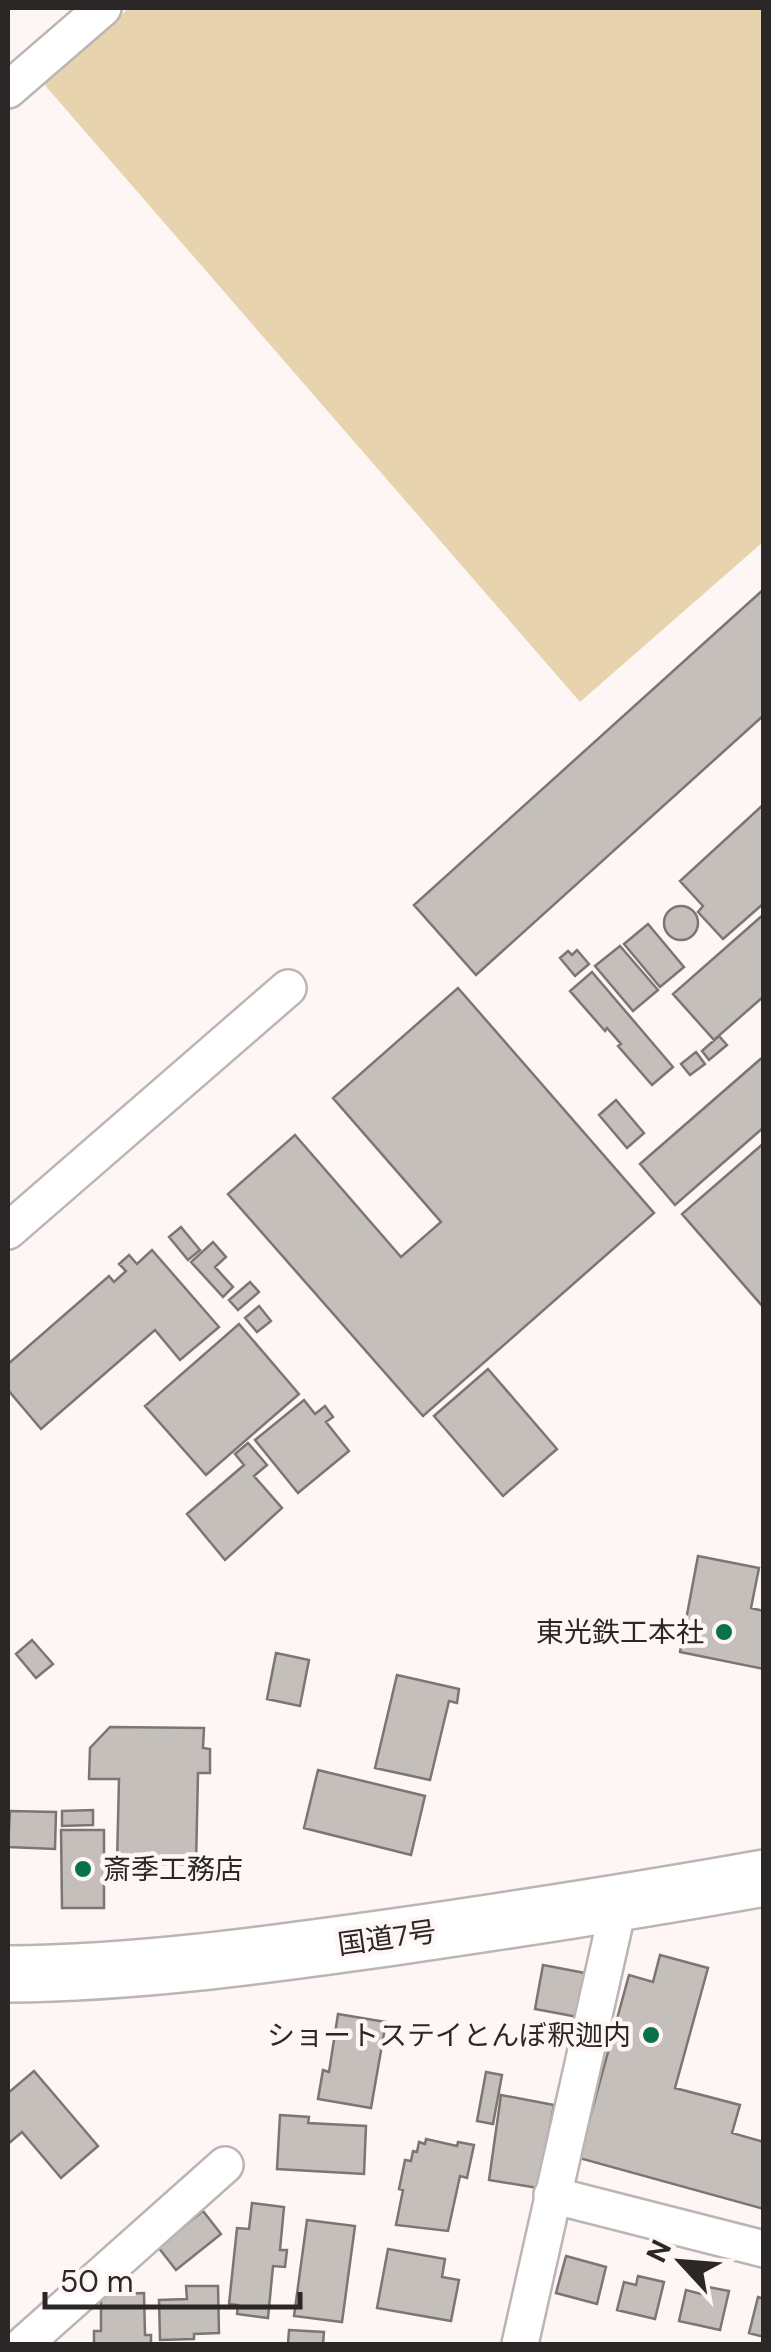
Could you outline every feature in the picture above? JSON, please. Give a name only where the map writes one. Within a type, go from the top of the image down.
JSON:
[{"type":"highway","name":"国道7号","points":[[8,1974],[69,1974],[262,1956],[619,1904],[764,1878]]},
{"type":"street","points":[[10,84],[103,8]]},
{"type":"street","points":[[8,1230],[288,988]]},
{"type":"street","points":[[520,2344],[619,1904]]},
{"type":"street","points":[[24,2344],[225,2166]]},
{"type":"street","points":[[552,2194],[764,2249]]},
{"type":"shaded area","points":[[129,8],[763,8],[763,542],[580,702],[43,83]]},
{"type":"building","points":[[764,589],[764,715],[476,975],[414,905]]},
{"type":"building","points":[[764,804],[764,903],[723,939],[698,912],[703,906],[680,881]]},
{"type":"building","points":[[681,906],[693,911],[698,923],[693,935],[681,940],[669,935],[664,923],[669,911]]},
{"type":"building","points":[[764,914],[764,996],[714,1040],[673,994]]},
{"type":"building","points":[[648,924],[684,967],[660,987],[624,944]]},
{"type":"building","points":[[620,946],[658,990],[633,1011],[595,966]]},
{"type":"building","points":[[577,950],[589,964],[575,976],[560,958]]},
{"type":"building","points":[[592,972],[673,1067],[652,1085],[618,1046],[621,1044],[570,991]]},
{"type":"building","points":[[458,988],[654,1213],[423,1416],[228,1194],[295,1135],[401,1257],[441,1222],[333,1098]]},
{"type":"building","points":[[719,1036],[727,1045],[709,1060],[702,1051]]},
{"type":"building","points":[[696,1052],[705,1064],[690,1075],[681,1064]]},
{"type":"building","points":[[764,1056],[764,1127],[675,1205],[640,1164]]},
{"type":"building","points":[[616,1100],[644,1133],[627,1148],[599,1115]]},
{"type":"building","points":[[764,1143],[764,1308],[682,1214]]},
{"type":"building","points":[[181,1227],[200,1250],[188,1260],[169,1237]]},
{"type":"building","points":[[213,1242],[226,1257],[215,1267],[233,1287],[223,1297],[191,1262]]},
{"type":"building","points":[[152,1250],[219,1327],[180,1360],[155,1330],[41,1429],[8,1390],[8,1364],[109,1276],[114,1282],[126,1271],[119,1264],[129,1255],[137,1264]]},
{"type":"building","points":[[250,1282],[259,1292],[238,1310],[229,1300]]},
{"type":"building","points":[[259,1306],[271,1321],[257,1332],[245,1318]]},
{"type":"building","points":[[239,1324],[299,1394],[206,1475],[145,1406]]},
{"type":"building","points":[[488,1369],[557,1449],[503,1496],[434,1416]]},
{"type":"building","points":[[304,1400],[315,1414],[325,1406],[333,1417],[326,1422],[349,1451],[298,1493],[255,1440]]},
{"type":"building","points":[[248,1443],[267,1465],[254,1476],[282,1508],[225,1560],[187,1514],[244,1465],[235,1454]]},
{"type":"building","name":"東光鉄工本社","points":[[698,1556],[759,1568],[751,1608],[764,1611],[764,1669],[680,1652]]},
{"type":"building","points":[[32,1640],[53,1664],[36,1678],[16,1654]]},
{"type":"building","points":[[276,1653],[309,1660],[300,1706],[267,1699]]},
{"type":"building","points":[[397,1675],[459,1689],[457,1703],[449,1701],[430,1780],[375,1768]]},
{"type":"building","points":[[110,1727],[204,1728],[203,1748],[210,1749],[210,1773],[198,1773],[196,1865],[117,1863],[119,1779],[89,1779],[90,1748]]},
{"type":"building","points":[[318,1770],[425,1796],[411,1855],[304,1828]]},
{"type":"building","points":[[93,1810],[93,1825],[62,1826],[62,1811]]},
{"type":"building","points":[[10,1811],[56,1812],[55,1849],[8,1847]]},
{"type":"building","name":"斎季工務店","points":[[61,1830],[104,1830],[104,1908],[62,1908]]},
{"type":"building","name":"ショートステイとんぼ釈迦内","points":[[660,1955],[708,1968],[675,2088],[740,2105],[732,2133],[764,2142],[764,2209],[579,2158],[629,1975],[653,1982]]},
{"type":"building","points":[[543,1965],[585,1973],[578,2017],[535,2009]]},
{"type":"building","points":[[338,2014],[386,2022],[371,2108],[318,2099],[323,2070],[329,2072]]},
{"type":"building","points":[[34,2071],[98,2146],[61,2178],[22,2132],[8,2144],[8,2093]]},
{"type":"building","points":[[486,2072],[502,2075],[493,2124],[477,2121]]},
{"type":"building","points":[[501,2095],[554,2105],[538,2188],[489,2180]]},
{"type":"building","points":[[280,2115],[309,2117],[308,2123],[366,2126],[364,2174],[277,2169]]},
{"type":"building","points":[[426,2139],[457,2146],[458,2142],[474,2145],[467,2178],[460,2176],[448,2231],[396,2225],[405,2160],[411,2161],[419,2142],[425,2144]]},
{"type":"building","points":[[252,2203],[284,2207],[280,2250],[287,2250],[285,2267],[273,2266],[268,2318],[237,2314],[238,2305],[229,2304],[237,2228],[249,2229]]},
{"type":"building","points":[[203,2211],[221,2234],[176,2270],[158,2247]]},
{"type":"building","points":[[307,2220],[355,2226],[342,2322],[294,2316]]},
{"type":"building","points":[[388,2249],[445,2259],[442,2277],[459,2280],[451,2321],[377,2308]]},
{"type":"building","points":[[566,2256],[606,2267],[597,2304],[556,2293]]},
{"type":"building","points":[[638,2276],[664,2282],[655,2319],[617,2310],[624,2282],[636,2285]]},
{"type":"building","points":[[186,2286],[218,2286],[219,2333],[194,2334],[194,2339],[160,2340],[159,2300],[187,2299]]},
{"type":"building","points":[[703,2286],[729,2291],[720,2330],[679,2321],[686,2290],[701,2294]]},
{"type":"building","points":[[144,2293],[145,2335],[151,2335],[151,2344],[94,2344],[94,2331],[101,2331],[101,2294]]},
{"type":"building","points":[[758,2297],[764,2299],[764,2337],[749,2333]]},
{"type":"building","points":[[289,2330],[324,2332],[323,2344],[288,2344]]},
{"type":"place","name":"東光鉄工本社","points":[[724,1632]]},
{"type":"place","name":"斎季工務店","points":[[83,1869]]},
{"type":"place","name":"ショートステイとんぼ釈迦内","points":[[651,2035]]}]
